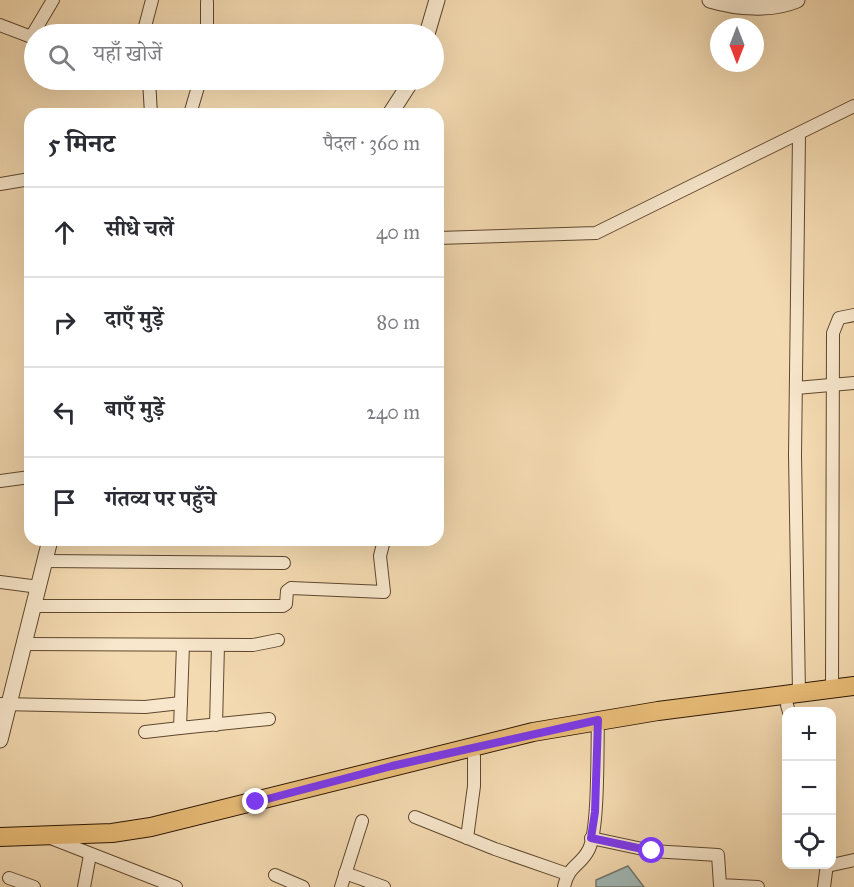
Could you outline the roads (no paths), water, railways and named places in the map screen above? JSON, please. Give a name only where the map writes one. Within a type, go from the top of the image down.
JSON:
[{"type":"main road","points":[[792,703],[832,689],[854,686]]},
{"type":"main road","points":[[0,837],[112,833],[151,827],[403,763],[597,725],[854,696]]},
{"type":"main road","points":[[0,847],[149,837],[258,813],[597,725]]},
{"type":"street","points":[[40,24],[53,0]]},
{"type":"street","points":[[146,24],[152,0]]},
{"type":"street","points":[[430,24],[437,0]]},
{"type":"street","points":[[710,0],[773,7],[797,0]]},
{"type":"street","points":[[207,2],[207,24]]},
{"type":"street","points":[[0,25],[24,34]]},
{"type":"street","points":[[150,90],[151,108]]},
{"type":"street","points":[[192,108],[197,90]]},
{"type":"street","points":[[394,108],[406,90]]},
{"type":"street","points":[[444,238],[596,233],[800,135],[854,106]]},
{"type":"street","points":[[792,703],[800,135]]},
{"type":"street","points":[[0,184],[24,180]]},
{"type":"street","points":[[832,689],[835,322],[839,318],[854,315]]},
{"type":"street","points":[[796,388],[854,383]]},
{"type":"street","points":[[0,481],[24,478]]},
{"type":"street","points":[[0,740],[5,704],[25,644],[49,546]]},
{"type":"street","points":[[34,606],[283,606],[286,604],[287,591],[291,588],[384,592],[380,556],[382,546]]},
{"type":"street","points":[[45,561],[284,563]]},
{"type":"street","points":[[0,582],[39,586]]},
{"type":"street","points":[[25,644],[253,645],[278,640]]},
{"type":"street","points":[[180,728],[183,645]]},
{"type":"street","points":[[216,725],[218,645]]},
{"type":"street","points":[[5,704],[146,707],[181,703]]},
{"type":"street","points":[[145,732],[269,719]]},
{"type":"street","points":[[564,887],[567,874],[589,849],[595,812],[597,725]]},
{"type":"street","points":[[467,838],[474,786],[474,756]]},
{"type":"street","points":[[416,817],[567,874]]},
{"type":"street","points":[[341,887],[362,820]]},
{"type":"street","points":[[43,835],[176,887]]},
{"type":"street","points":[[591,838],[652,851],[718,855],[720,885],[758,887]]},
{"type":"street","points":[[84,887],[90,855]]},
{"type":"street","points":[[836,863],[854,860]]},
{"type":"street","points":[[824,887],[826,869]]},
{"type":"street","points":[[345,873],[384,887]]},
{"type":"street","points":[[275,875],[303,887]]},
{"type":"street","points":[[9,878],[34,887]]},
{"type":"water","points":[[628,866],[644,887],[596,887],[596,880]]}]
